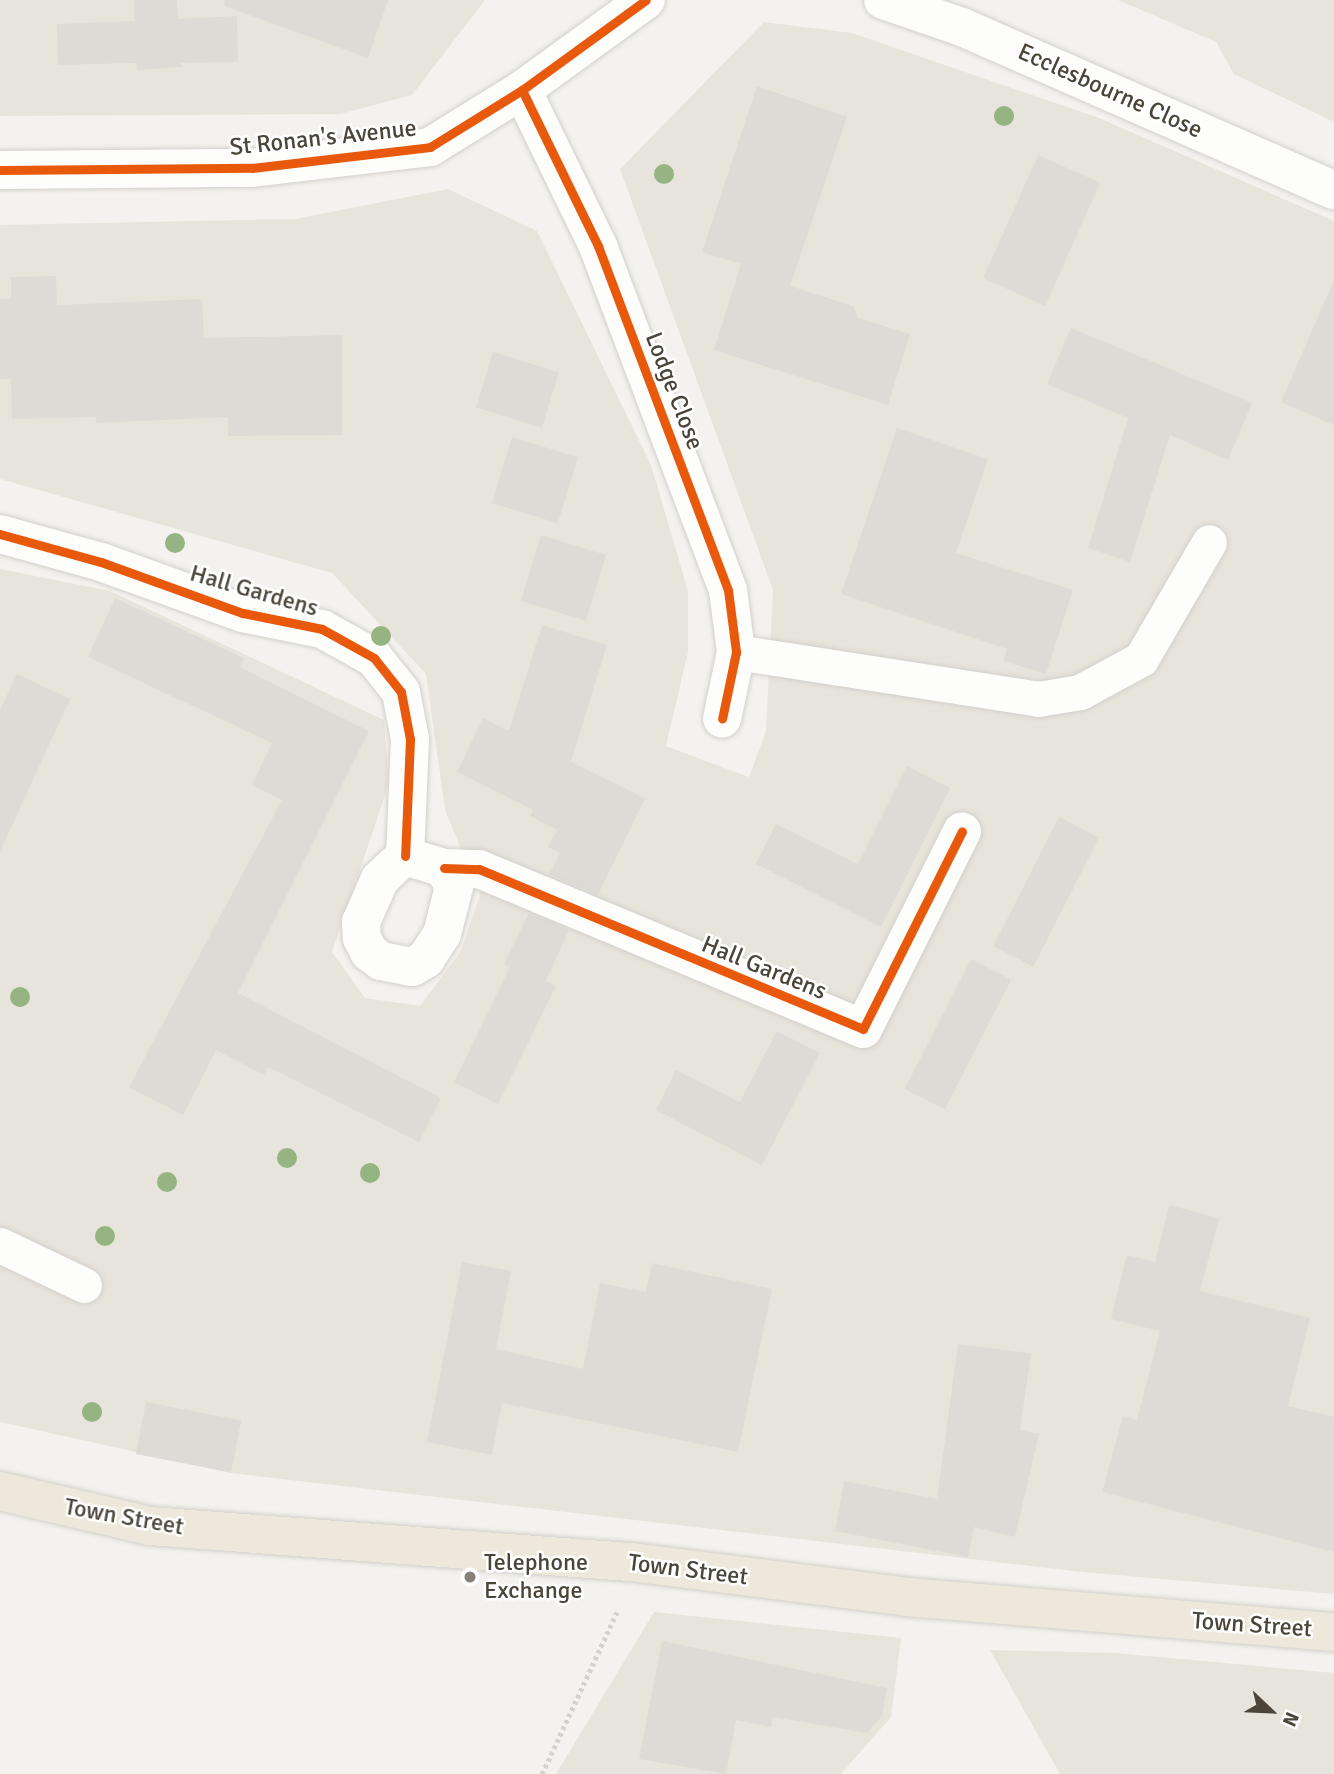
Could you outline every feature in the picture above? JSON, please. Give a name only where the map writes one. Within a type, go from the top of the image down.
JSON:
[{"type":"highway","name":"Town Street","points":[[0,1491],[150,1526],[639,1563],[907,1597],[1334,1632]]},
{"type":"street","name":"St Ronan's Avenue","points":[[0,170],[252,168],[430,147],[522,90],[646,0]]},
{"type":"street","name":"Ecclesbourne Close","points":[[883,0],[962,27],[1334,190]]},
{"type":"street","name":"Lodge Close","points":[[522,90],[603,258],[728,590],[736,652],[722,719]]},
{"type":"street","name":"Hall Gardens","points":[[0,534],[101,562],[243,613],[322,629],[374,658],[401,692],[410,739],[405,856],[444,868],[479,869],[863,1029],[962,831]]},
{"type":"street","points":[[405,856],[380,878],[361,922],[369,952],[396,967],[412,967],[426,959],[442,934],[454,887],[444,868]]},
{"type":"lane","points":[[736,652],[1038,699],[1080,692],[1141,659],[1209,542]]},
{"type":"lane","points":[[0,1245],[84,1285]]},
{"type":"path","points":[[542,1774],[639,1563]]},
{"type":"shaded area","points":[[0,0],[485,0],[412,95],[340,114],[0,116]]},
{"type":"shaded area","points":[[1118,0],[1334,0],[1334,122],[1234,74],[1216,42]]},
{"type":"shaded area","points":[[764,22],[852,33],[1099,118],[1334,221],[1334,1594],[1082,1572],[231,1473],[0,1422],[0,569],[110,591],[384,720],[389,784],[332,952],[365,998],[420,1006],[461,951],[480,895],[445,810],[426,674],[332,573],[0,479],[0,225],[295,219],[448,189],[537,231],[651,465],[688,591],[688,652],[666,746],[749,777],[766,731],[773,590],[620,169]]},
{"type":"shaded area","points":[[654,1612],[901,1638],[891,1717],[841,1774],[556,1774]]},
{"type":"shaded area","points":[[990,1650],[1115,1653],[1334,1673],[1334,1774],[1060,1774]]},
{"type":"building","points":[[134,0],[177,0],[178,19],[237,16],[238,62],[181,63],[181,67],[137,70],[136,63],[58,65],[57,24],[135,21]]},
{"type":"building","points":[[225,0],[388,0],[368,58],[224,6]]},
{"type":"building","points":[[757,86],[847,117],[790,286],[853,306],[858,318],[910,334],[888,405],[714,350],[741,264],[702,252]]},
{"type":"building","points":[[1038,155],[1100,183],[1045,306],[983,278]]},
{"type":"building","points":[[56,276],[57,305],[202,299],[204,338],[342,335],[342,435],[228,436],[228,417],[96,423],[96,417],[12,419],[11,379],[0,379],[0,299],[11,298],[11,277]]},
{"type":"building","points":[[1334,280],[1334,425],[1281,402]]},
{"type":"building","points":[[1071,328],[1252,403],[1228,460],[1170,435],[1130,562],[1088,548],[1128,418],[1047,384]]},
{"type":"building","points":[[493,352],[559,372],[542,428],[476,407]]},
{"type":"building","points":[[897,428],[988,459],[956,553],[1073,590],[1046,674],[1003,661],[1007,649],[841,594]]},
{"type":"building","points":[[512,437],[578,457],[558,523],[492,503]]},
{"type":"building","points":[[541,535],[606,555],[586,621],[521,601]]},
{"type":"building","points":[[115,598],[244,658],[240,667],[369,731],[238,993],[441,1098],[419,1142],[268,1067],[264,1075],[216,1050],[183,1115],[129,1087],[282,800],[252,785],[272,743],[88,657]]},
{"type":"building","points":[[542,625],[607,645],[571,762],[645,798],[598,895],[549,874],[560,853],[548,847],[557,830],[530,816],[533,810],[457,772],[483,718],[509,731]]},
{"type":"building","points":[[17,674],[70,699],[0,852],[0,710]]},
{"type":"building","points":[[907,766],[950,788],[881,927],[756,864],[776,824],[858,864]]},
{"type":"building","points":[[1059,817],[1099,837],[1033,967],[993,946]]},
{"type":"building","points":[[529,913],[569,930],[546,981],[556,986],[498,1104],[454,1082],[510,967],[504,964]]},
{"type":"building","points":[[971,959],[1011,979],[945,1110],[905,1089]]},
{"type":"building","points":[[777,1031],[820,1053],[762,1165],[656,1110],[676,1070],[740,1102]]},
{"type":"building","points":[[1169,1205],[1219,1218],[1200,1291],[1310,1318],[1288,1406],[1334,1417],[1334,1552],[1102,1492],[1123,1416],[1137,1420],[1160,1331],[1111,1319],[1127,1255],[1155,1262]]},
{"type":"building","points":[[462,1262],[511,1271],[496,1349],[583,1369],[600,1283],[646,1292],[652,1263],[772,1289],[738,1452],[502,1403],[492,1455],[427,1442]]},
{"type":"building","points":[[958,1344],[1031,1353],[1020,1430],[1039,1434],[1015,1537],[974,1527],[968,1557],[835,1531],[844,1481],[937,1499]]},
{"type":"building","points":[[146,1402],[241,1421],[231,1473],[136,1454]]},
{"type":"building","points":[[662,1641],[887,1688],[882,1716],[867,1733],[773,1717],[771,1727],[736,1720],[726,1774],[639,1759]]},
{"type":"cycle path","points":[[0,170],[252,168],[430,147],[522,90],[646,0]]},
{"type":"cycle path","points":[[522,90],[598,246],[728,590],[736,652],[722,719]]},
{"type":"cycle path","points":[[0,534],[101,562],[243,613],[322,629],[374,658],[401,692],[410,739],[405,856]]},
{"type":"cycle path","points":[[444,868],[479,869],[863,1029],[962,831]]},
{"type":"place","name":"Telephone Exchange","points":[[470,1577]]}]
